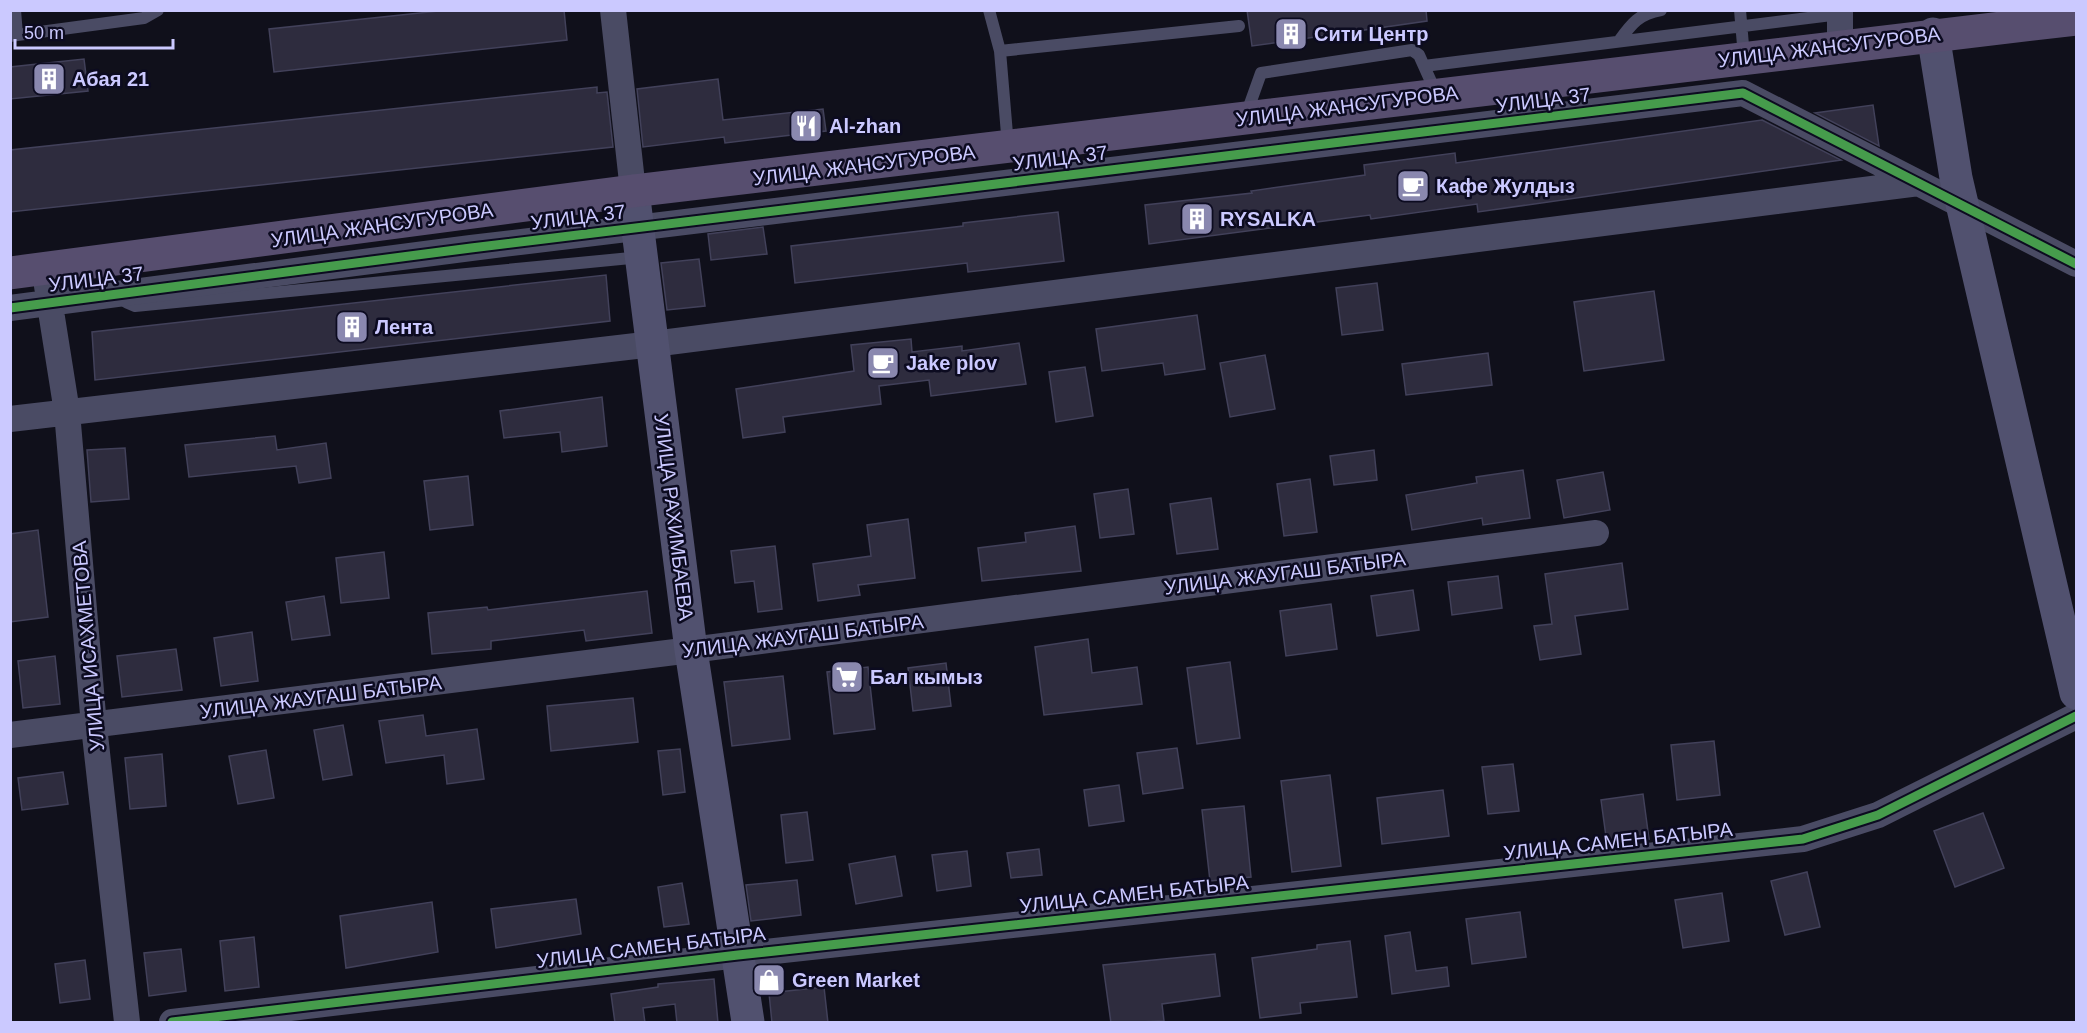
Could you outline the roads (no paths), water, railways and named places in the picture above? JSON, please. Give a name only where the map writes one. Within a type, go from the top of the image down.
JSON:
[{"type":"main road","name":"УЛИЦА ЖАНСУГУРОВА","points":[[10,273],[633,191],[1008,148],[1744,58],[1840,23],[1933,34],[2026,18],[2076,19]]},
{"type":"street","name":"УЛИЦА РАХИМБАЕВА","points":[[613,10],[633,191],[691,650],[748,1023]]},
{"type":"street","points":[[1933,34],[1956,178],[2076,693]]},
{"type":"street","name":"УЛИЦА 37","points":[[10,308],[483,247],[1743,93],[2076,264]]},
{"type":"street","points":[[10,419],[653,344],[1956,178]]},
{"type":"street","name":"УЛИЦА ИСАХМЕТОВА","points":[[45,269],[67,412],[94,726],[127,1023]]},
{"type":"street","name":"УЛИЦА ЖАУГАШ БАТЫРА","points":[[10,735],[1596,533]]},
{"type":"street","name":"УЛИЦА САМЕН БАТЫРА","points":[[172,1023],[738,955],[1803,839],[1878,815],[2076,716]]},
{"type":"lane","points":[[15,10],[14,35],[144,18],[158,10]]},
{"type":"lane","points":[[93,10],[95,25]]},
{"type":"lane","points":[[990,10],[1000,51],[1008,148]]},
{"type":"lane","points":[[1619,41],[1634,20],[1644,13],[1661,10]]},
{"type":"lane","points":[[1740,10],[1744,58]]},
{"type":"lane","points":[[1424,66],[1741,25],[1840,23]]},
{"type":"lane","points":[[1000,51],[1239,26]]},
{"type":"lane","points":[[1244,118],[1261,73],[1268,70],[1412,50],[1419,55],[1437,95]]},
{"type":"lane","points":[[107,262],[112,290],[125,303],[135,306],[642,257]]},
{"type":"place","name":"Сити Центр","points":[[1291,34]]},
{"type":"place","name":"Абая 21","points":[[49,79]]},
{"type":"place","name":"Al-zhan","points":[[806,126]]},
{"type":"place","name":"Кафе Жулдыз","points":[[1413,186]]},
{"type":"place","name":"RYSALKA","points":[[1197,219]]},
{"type":"place","name":"Лента","points":[[352,327]]},
{"type":"place","name":"Jake plov","points":[[883,363]]},
{"type":"place","name":"Бал кымыз","points":[[847,677]]},
{"type":"place","name":"Green Market","points":[[769,980]]}]
